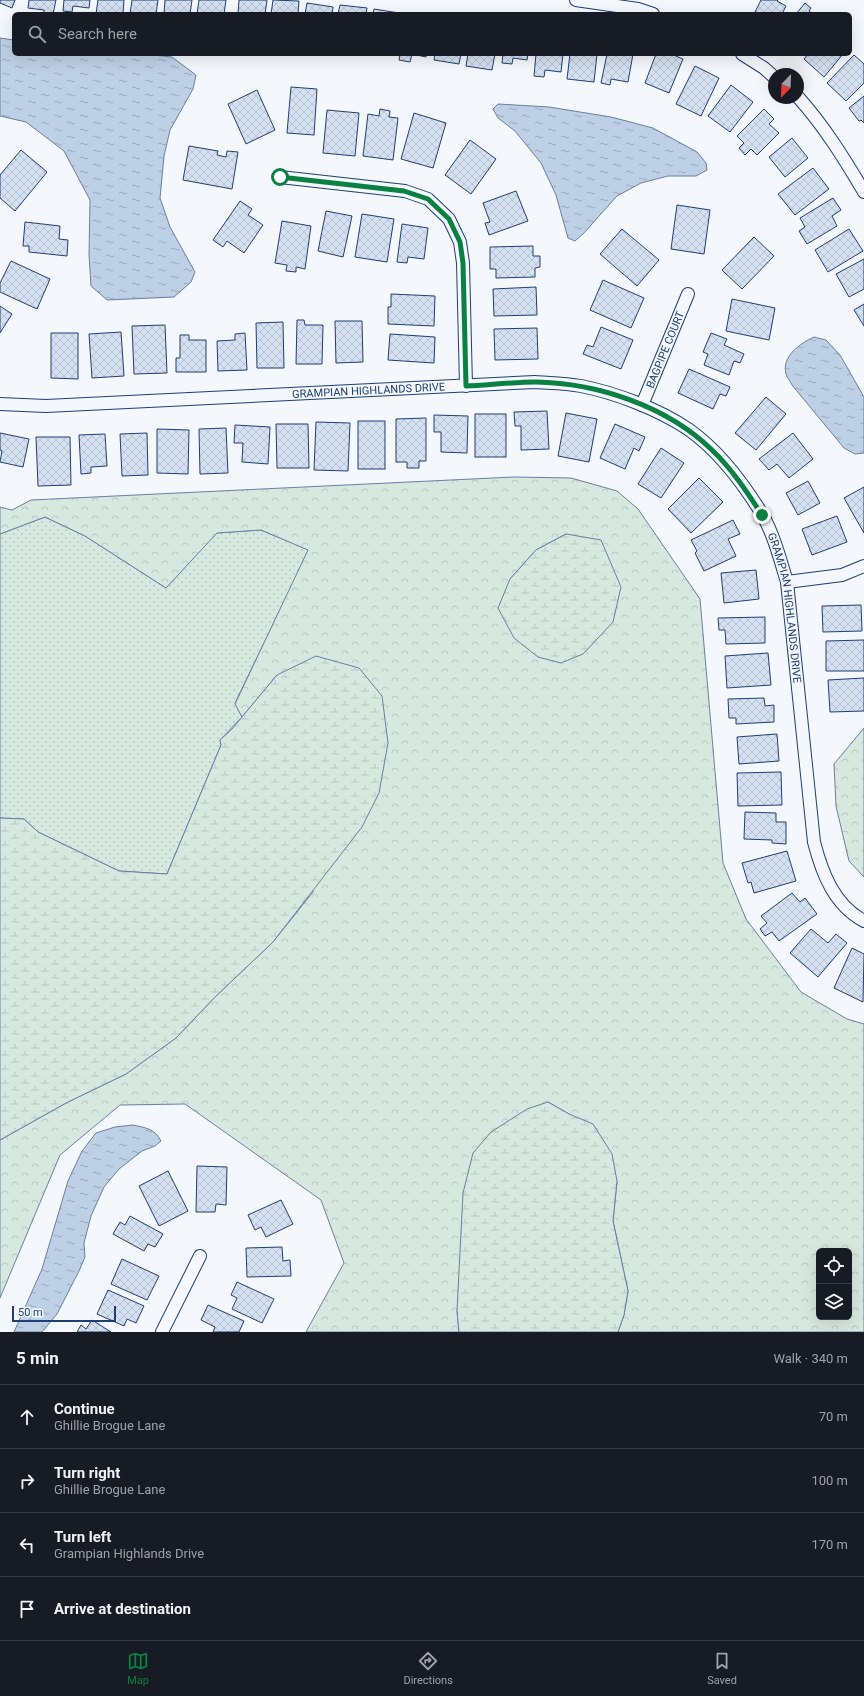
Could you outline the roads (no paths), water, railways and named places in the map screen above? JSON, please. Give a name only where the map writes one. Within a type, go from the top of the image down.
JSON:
[{"type":"street","points":[[576,0],[639,5],[651,12]]},
{"type":"street","points":[[745,56],[768,71]]},
{"type":"street","points":[[804,104],[813,114],[841,153],[864,192]]},
{"type":"street","points":[[280,177],[404,191],[428,199],[449,219],[460,242],[463,263],[466,386]]},
{"type":"street","name":"BAGPIPE COURT","points":[[642,405],[688,294]]},
{"type":"street","name":"GRAMPIAN HIGHLANDS DRIVE","points":[[0,404],[46,406],[536,382],[580,386],[609,393],[642,405],[688,429],[713,450],[741,483],[762,515],[775,544],[787,582],[814,842],[821,870],[834,893],[854,915],[864,921]]},
{"type":"street","points":[[787,582],[842,575],[864,566]]},
{"type":"street","points":[[162,1332],[200,1256]]},
{"type":"water","points":[[0,38],[12,40],[12,56],[162,56],[172,57],[196,75],[193,89],[170,130],[164,156],[160,198],[170,227],[195,272],[191,282],[174,297],[107,300],[91,286],[89,255],[90,200],[64,151],[26,122],[0,116]]},
{"type":"water","points":[[498,104],[549,107],[611,117],[653,128],[697,152],[706,163],[707,170],[696,176],[668,176],[641,183],[617,196],[575,241],[568,238],[556,195],[541,163],[515,131],[498,118],[493,109]]},
{"type":"water","points":[[814,337],[826,340],[840,355],[864,397],[864,453],[855,454],[844,448],[792,385],[787,375],[785,367],[789,356],[803,343]]},
{"type":"water","points":[[133,1125],[146,1128],[156,1133],[161,1141],[155,1146],[142,1151],[119,1169],[104,1187],[91,1216],[84,1243],[85,1257],[57,1314],[42,1332],[14,1332],[42,1269],[68,1181],[82,1151],[96,1133],[115,1127]]}]
